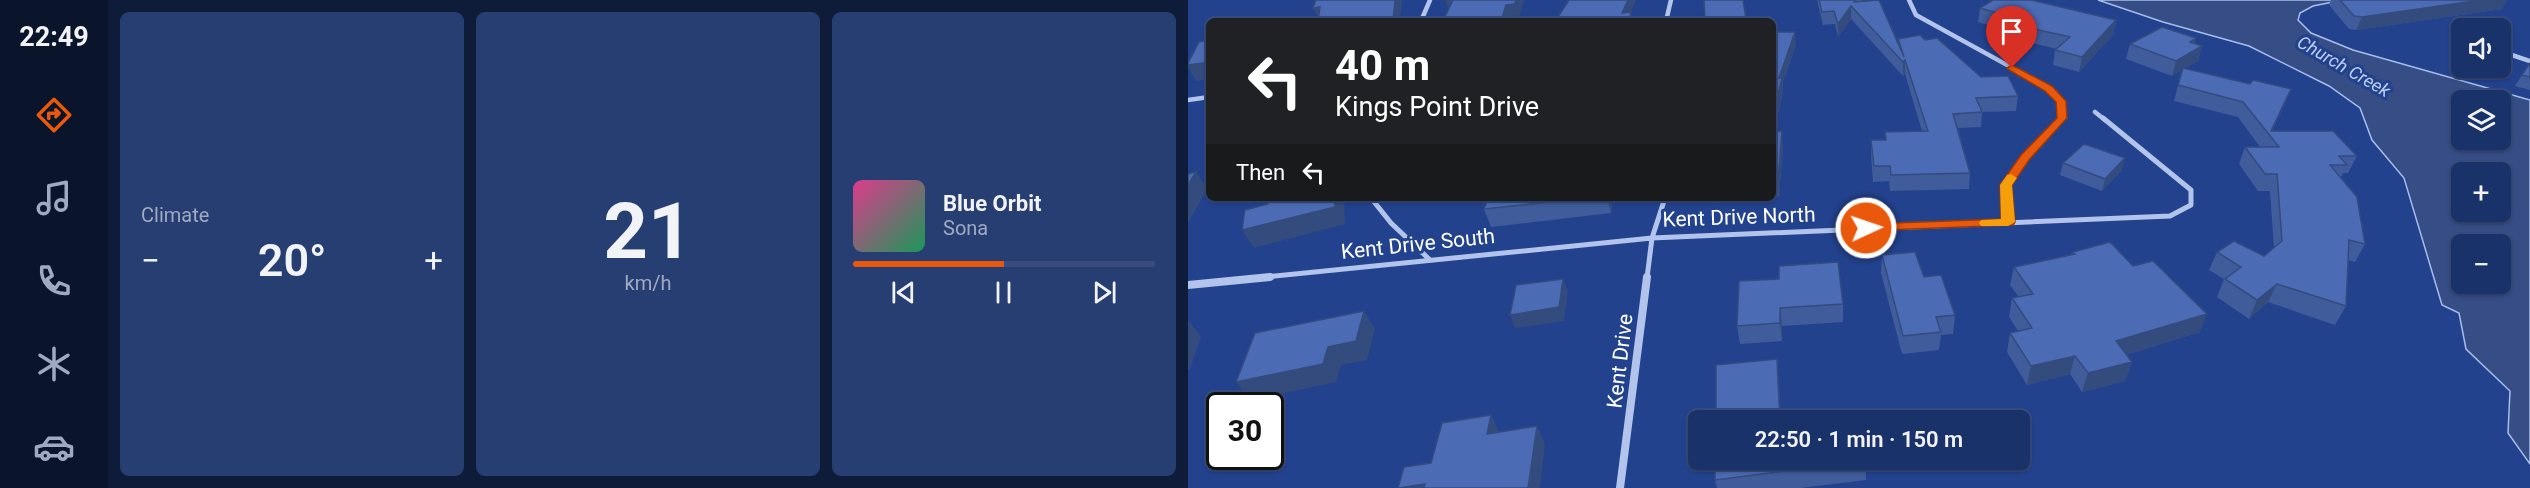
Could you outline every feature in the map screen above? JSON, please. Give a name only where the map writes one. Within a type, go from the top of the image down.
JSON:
[{"type":"street","points":[[1422,18],[1430,0]]},
{"type":"street","points":[[1667,18],[1671,0]]},
{"type":"street","points":[[1909,0],[1916,15],[2049,88],[2061,101],[2062,118],[2025,158],[2006,185],[2008,222]]},
{"type":"street","points":[[2511,55],[2530,61]]},
{"type":"street","points":[[1188,100],[1206,97]]},
{"type":"street","name":"Kent Drive North","points":[[1652,238],[2170,216],[2191,205],[2191,190],[2095,112]]},
{"type":"street","points":[[1373,201],[1408,241],[1430,260]]},
{"type":"street","name":"Kent Drive","points":[[1620,488],[1652,238],[1664,201]]},
{"type":"street","name":"Kent Drive South","points":[[1188,285],[1652,238]]},
{"type":"water","name":"Church Creek","points":[[2098,0],[2343,0],[2313,6],[2300,13],[2298,20],[2311,33],[2353,50],[2495,90],[2451,90],[2451,150],[2511,150],[2511,95],[2530,100],[2530,464],[2508,433],[2510,391],[2466,349],[2459,313],[2442,305],[2404,178],[2372,140],[2360,108],[2329,86],[2249,46],[2163,22]]},
{"type":"building","points":[[1316,0],[1395,0],[1393,18],[1318,18],[1320,7],[1313,8]]},
{"type":"building","points":[[1453,0],[1516,0],[1515,4],[1506,5],[1502,18],[1444,18]]},
{"type":"building","points":[[1569,0],[1628,0],[1622,13],[1631,12],[1630,18],[1551,18],[1558,17]]},
{"type":"building","points":[[1704,0],[1743,0],[1746,18],[1705,18]]},
{"type":"building","points":[[1819,0],[1855,0],[1854,2],[1879,0],[1904,57],[1898,39],[1920,35],[1925,40],[1937,38],[1981,77],[2008,76],[2018,96],[1976,98],[1982,112],[1953,114],[1970,173],[1891,175],[1890,166],[1874,166],[1871,140],[1886,140],[1885,132],[1928,131],[1905,60],[1903,62],[1851,6],[1838,24],[1834,11],[1822,12]]},
{"type":"building","points":[[1993,0],[2031,0],[2116,20],[2082,57],[2055,50],[2070,37],[2030,28],[2035,24],[1980,8]]},
{"type":"building","points":[[2340,0],[2481,0],[2362,17],[2354,16]]},
{"type":"building","points":[[2162,27],[2196,38],[2190,42],[2202,46],[2176,61],[2130,44]]},
{"type":"building","points":[[1776,32],[1795,32],[1779,78],[1782,78],[1776,103]]},
{"type":"building","points":[[1206,41],[1206,62],[1188,65],[1188,63],[1199,42]]},
{"type":"building","points":[[2530,63],[2530,77],[2522,75]]},
{"type":"building","points":[[2183,68],[2250,84],[2253,80],[2291,89],[2271,131],[2333,131],[2357,156],[2339,156],[2347,165],[2330,165],[2357,197],[2365,244],[2349,240],[2346,306],[2277,284],[2257,300],[2225,279],[2241,267],[2217,252],[2234,241],[2264,256],[2282,241],[2277,174],[2265,174],[2245,147],[2279,147],[2243,102],[2178,85]]},
{"type":"building","points":[[1782,131],[1778,182],[1776,182],[1776,132]]},
{"type":"building","points":[[2084,144],[2125,158],[2105,179],[2063,163]]},
{"type":"building","points":[[1196,172],[1188,185],[1188,174]]},
{"type":"building","points":[[1268,201],[1335,201],[1335,207],[1242,230],[1245,210],[1268,204]]},
{"type":"building","points":[[1487,201],[1559,201],[1484,209]]},
{"type":"building","points":[[2110,242],[2133,266],[2153,261],[2207,314],[2116,341],[2132,362],[2088,373],[2075,356],[2031,366],[2010,333],[2032,328],[2012,298],[2033,294],[2014,267],[2075,254],[2073,252]]},
{"type":"building","points":[[1915,252],[1924,277],[1941,275],[1955,315],[1936,317],[1941,332],[1903,336],[1882,255]]},
{"type":"building","points":[[1838,262],[1843,304],[1780,308],[1780,323],[1737,326],[1739,281],[1779,279],[1779,266]]},
{"type":"building","points":[[1563,279],[1559,307],[1510,315],[1516,285]]},
{"type":"building","points":[[1364,311],[1356,341],[1328,347],[1323,364],[1236,382],[1255,333]]},
{"type":"building","points":[[1777,359],[1780,410],[1716,410],[1716,365]]},
{"type":"building","points":[[1491,415],[1487,434],[1537,426],[1528,488],[1424,488],[1425,484],[1398,488],[1404,467],[1431,463],[1442,423]]},
{"type":"building","points":[[1715,470],[1794,470],[1715,480]]},
{"type":"slow traffic","points":[[1986,223],[2008,222],[2006,185],[2011,178]]},
{"type":"route","points":[[1866,228],[2008,222],[2006,185],[2025,158],[2062,118],[2061,101],[2049,88],[2012,68]]}]
